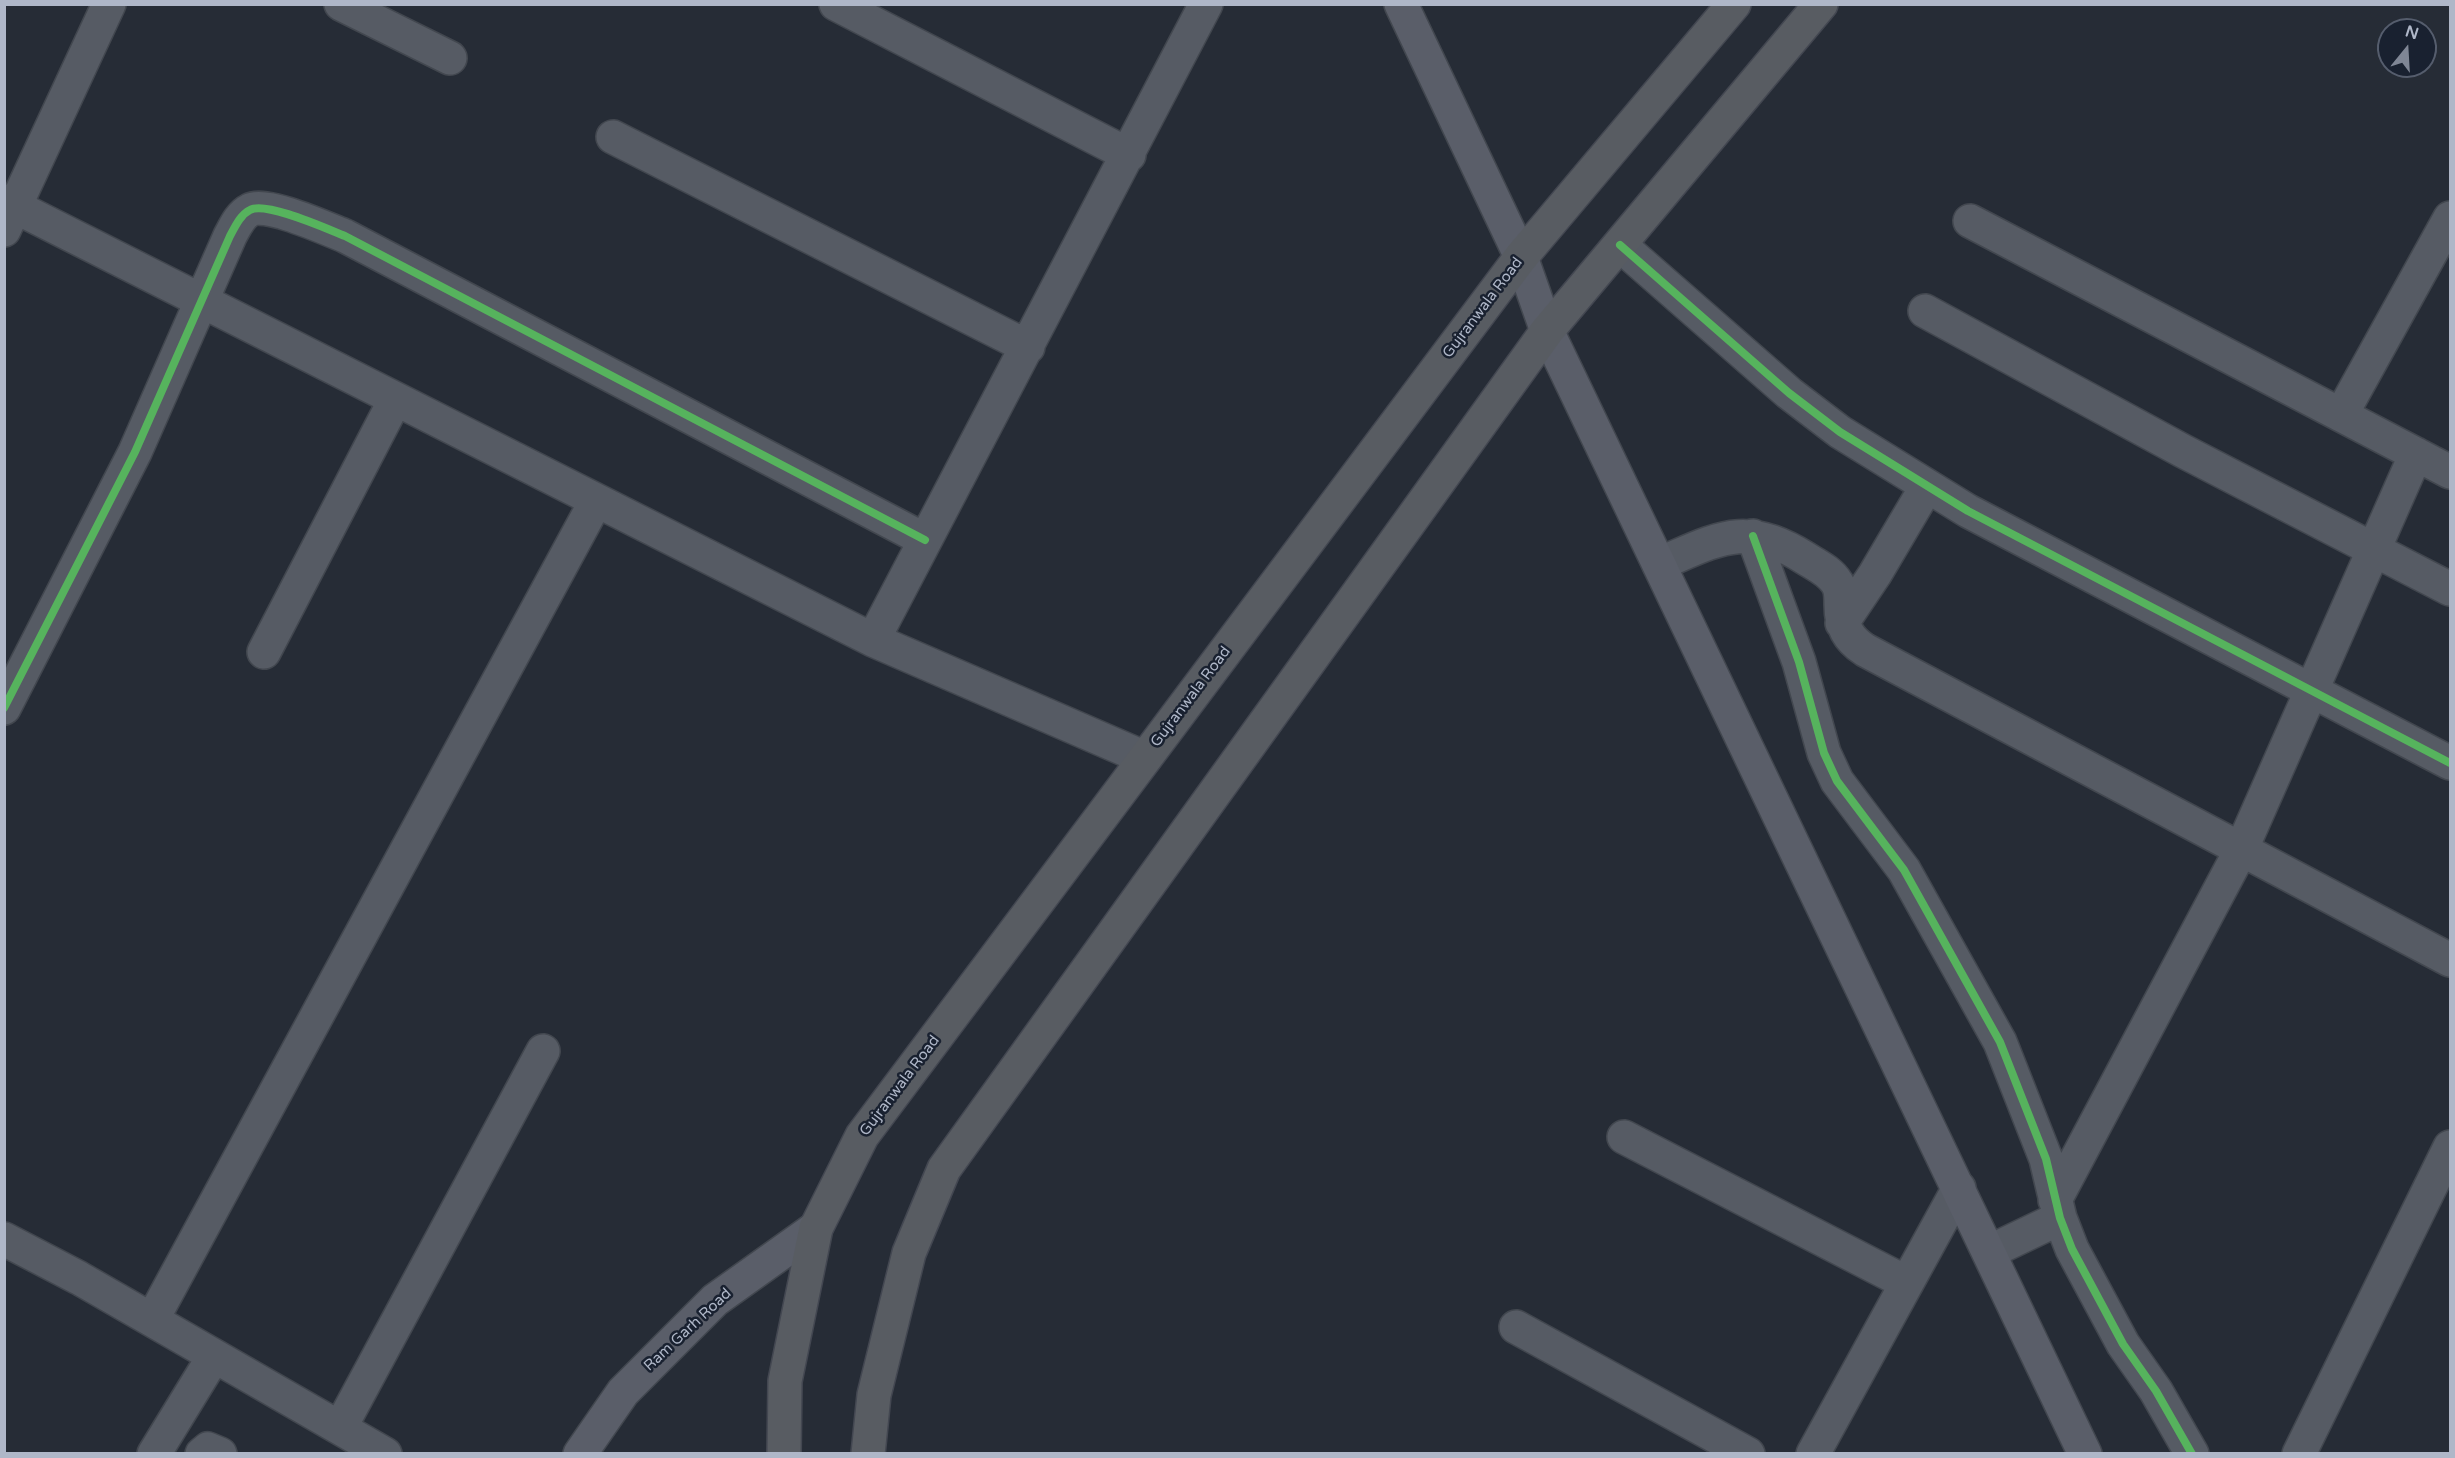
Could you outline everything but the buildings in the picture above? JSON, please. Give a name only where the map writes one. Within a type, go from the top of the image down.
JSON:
[{"type":"highway","name":"Gujranwala Road","points":[[784,1454],[785,1381],[816,1228],[862,1136],[1521,257],[1734,4]]},
{"type":"highway","points":[[868,1454],[874,1395],[909,1253],[944,1169],[1547,331],[1821,4]]},
{"type":"main road","points":[[1401,4],[1521,257],[1547,331],[2085,1454]]},
{"type":"main road","name":"Ram Garh Road","points":[[580,1454],[623,1392],[715,1300],[816,1228]]},
{"type":"street","points":[[109,4],[8,212],[201,300],[873,640],[1145,758]]},
{"type":"street","points":[[341,4],[450,58]]},
{"type":"street","points":[[836,4],[1129,155]]},
{"type":"street","points":[[873,640],[1129,155],[1206,4]]},
{"type":"street","points":[[614,137],[1028,347]]},
{"type":"street","points":[[4,708],[135,452],[230,236],[240,218],[249,210],[256,208],[302,219],[345,236],[926,540]]},
{"type":"street","points":[[2341,415],[2451,218]]},
{"type":"street","points":[[1970,221],[2451,472]]},
{"type":"street","points":[[1620,245],[1789,393],[1840,432],[1968,511],[2451,763]]},
{"type":"street","points":[[1925,311],[2183,451],[2451,589]]},
{"type":"street","points":[[264,652],[395,400]]},
{"type":"street","points":[[1989,1252],[2057,1209],[2241,850],[2416,454]]},
{"type":"street","points":[[1842,623],[1875,574],[1927,486]]},
{"type":"street","points":[[152,1320],[596,501]]},
{"type":"street","points":[[1659,564],[1719,539],[1739,535],[1753,536],[1797,553],[1829,573],[1838,584],[1842,623],[1852,642],[2451,960]]},
{"type":"street","points":[[1753,536],[1799,662],[1824,753],[1837,781],[1904,870],[2000,1042],[2046,1160],[2057,1209],[2072,1249],[2122,1344],[2156,1391],[2192,1454]]},
{"type":"street","points":[[340,1428],[543,1051]]},
{"type":"street","points":[[1624,1137],[1907,1283]]},
{"type":"street","points":[[2299,1454],[2451,1147]]},
{"type":"street","points":[[1814,1454],[1959,1188]]},
{"type":"street","points":[[4,1239],[152,1320],[385,1454]]},
{"type":"street","points":[[1516,1327],[1748,1454]]},
{"type":"street","points":[[166,1450],[214,1356]]},
{"type":"street","points":[[202,1454],[208,1449],[220,1454]]},
{"type":"cycle path","points":[[4,708],[135,452],[230,236],[243,215],[258,208],[282,212],[345,236],[925,540]]},
{"type":"cycle path","points":[[1620,245],[1789,393],[1840,432],[1968,511],[2450,763]]},
{"type":"cycle path","points":[[1753,536],[1799,662],[1824,753],[1837,781],[1904,870],[2000,1042],[2046,1159],[2060,1218],[2072,1249],[2123,1344],[2156,1391],[2192,1454]]}]
